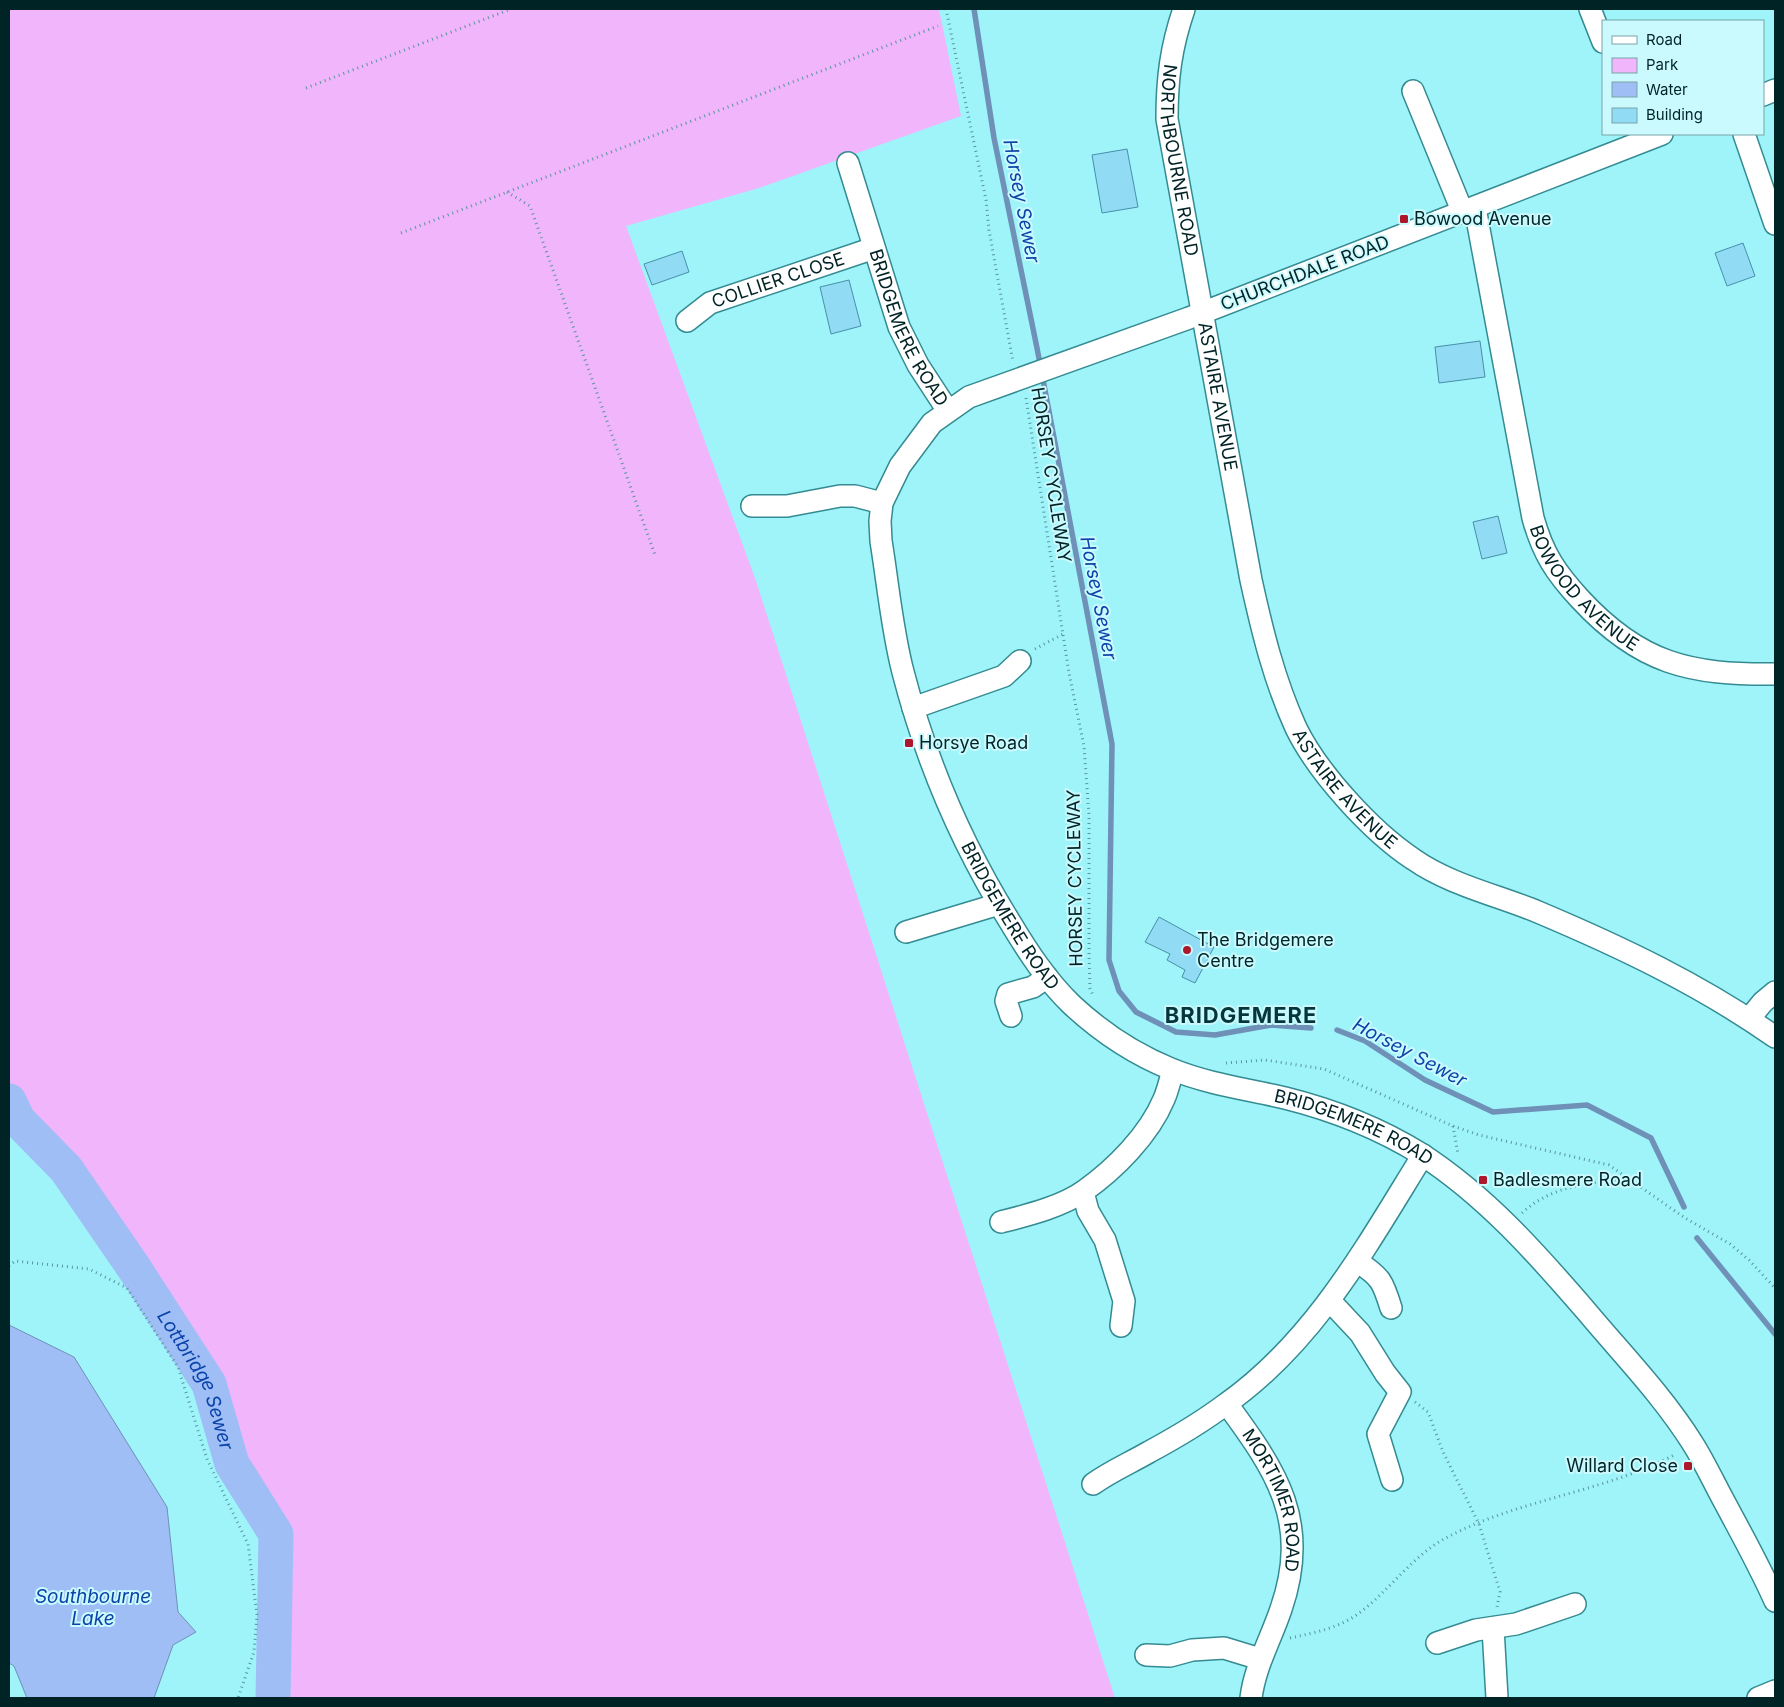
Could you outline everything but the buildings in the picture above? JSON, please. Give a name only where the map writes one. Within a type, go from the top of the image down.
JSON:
[{"type":"street","name":"NORTHBOURNE ROAD","points":[[1184,9],[1174,38],[1167,78],[1167,119],[1201,313]]},
{"type":"street","points":[[1590,9],[1602,39]]},
{"type":"street","name":"BOWOOD AVENUE","points":[[1413,90],[1469,211],[1533,518],[1537,532],[1557,574],[1614,632],[1640,650],[1668,662],[1700,670],[1730,674],[1775,674]]},
{"type":"street","name":"CHURCHDALE ROAD","points":[[948,411],[970,397],[1201,313],[1469,211],[1640,138],[1656,135]]},
{"type":"street","points":[[1744,135],[1775,224]]},
{"type":"street","name":"BRIDGEMERE ROAD","points":[[848,163],[905,340],[948,411],[919,438],[890,483],[882,503],[880,521],[881,541],[902,667],[920,734],[944,797],[999,904],[1047,977],[1070,1003],[1100,1030],[1128,1048],[1173,1070],[1201,1080],[1282,1098],[1348,1118],[1393,1138],[1423,1155],[1464,1186],[1509,1226],[1549,1268],[1664,1403],[1694,1445],[1775,1601]]},
{"type":"street","name":"COLLIER CLOSE","points":[[687,321],[710,303],[874,248]]},
{"type":"street","name":"ASTAIRE AVENUE","points":[[1201,313],[1262,633],[1277,682],[1297,729],[1325,772],[1381,835],[1414,860],[1454,881],[1536,911],[1631,952],[1691,984],[1775,1037]]},
{"type":"street","points":[[752,506],[787,506],[840,496],[855,496],[882,503]]},
{"type":"street","points":[[913,708],[1004,676],[1020,661]]},
{"type":"street","points":[[906,932],[999,904]]},
{"type":"street","points":[[1011,1016],[1006,1001],[1008,994],[1033,987],[1047,977]]},
{"type":"street","points":[[1749,1019],[1763,1002],[1775,992]]},
{"type":"street","points":[[1001,1222],[1041,1210],[1083,1192],[1113,1166],[1153,1120],[1164,1099],[1173,1070]]},
{"type":"street","points":[[1093,1484],[1110,1472],[1148,1452],[1227,1404],[1279,1358],[1330,1301],[1358,1262],[1423,1155]]},
{"type":"street","points":[[1083,1192],[1088,1211],[1105,1240],[1124,1301],[1121,1326]]},
{"type":"street","points":[[1358,1262],[1383,1282],[1391,1308]]},
{"type":"street","points":[[1330,1301],[1360,1333],[1385,1373],[1400,1392],[1378,1434],[1392,1480]]},
{"type":"street","name":"MORTIMER ROAD","points":[[1227,1404],[1254,1441],[1282,1489],[1290,1513],[1294,1544],[1290,1575],[1282,1608],[1260,1659],[1251,1698]]},
{"type":"street","points":[[1437,1644],[1476,1630],[1516,1624],[1575,1604]]},
{"type":"street","points":[[1493,1628],[1497,1698]]},
{"type":"street","points":[[1146,1655],[1170,1656],[1192,1650],[1224,1648],[1260,1659]]},
{"type":"street","points":[[1758,1698],[1775,1691]]},
{"type":"path","points":[[306,88],[511,9]]},
{"type":"path","name":"HORSEY CYCLEWAY","points":[[946,9],[986,200],[1012,358],[1024,376],[1024,389],[1036,454],[1063,634],[1086,764],[1089,815],[1090,988],[1095,1000]]},
{"type":"path","points":[[401,233],[938,26]]},
{"type":"path","points":[[507,192],[530,206],[655,555]]},
{"type":"path","points":[[1020,661],[1041,643],[1063,634]]},
{"type":"path","points":[[1220,1064],[1265,1060],[1324,1069],[1453,1126],[1512,1144],[1587,1158],[1609,1165],[1685,1218],[1730,1244],[1749,1260],[1775,1288]]},
{"type":"path","points":[[1509,1226],[1530,1206],[1550,1194],[1572,1186],[1630,1178]]},
{"type":"path","points":[[9,1266],[15,1261],[90,1268],[127,1288],[178,1367],[207,1459],[248,1544],[257,1615],[254,1652],[238,1698]]},
{"type":"path","points":[[1400,1392],[1428,1412],[1444,1452],[1479,1524],[1500,1592],[1493,1628]]},
{"type":"path","points":[[1271,1636],[1287,1638],[1330,1629],[1354,1617],[1374,1601],[1426,1552],[1444,1539],[1552,1497],[1596,1487],[1654,1466],[1694,1445]]},
{"type":"green space","points":[[9,9],[939,9],[961,116],[759,188],[626,226],[756,581],[1115,1698],[274,1698],[276,1534],[232,1464],[209,1384],[134,1268],[66,1169],[18,1120],[9,1101]]},
{"type":"water","name":"Southbourne Lake","points":[[9,1325],[74,1357],[167,1507],[178,1612],[196,1632],[173,1645],[154,1698],[27,1698],[14,1666],[9,1663]]},
{"type":"waterway","name":"Horsey Sewer","points":[[974,9],[994,138],[1037,348],[1112,744],[1109,960],[1119,991],[1136,1012],[1176,1032],[1215,1035],[1271,1025],[1311,1028]]},
{"type":"waterway","name":"Horsey Sewer","points":[[1337,1030],[1365,1041],[1425,1080],[1493,1112],[1587,1105],[1651,1138],[1684,1207]]},
{"type":"waterway","name":"Lottbridge Sewer","points":[[9,1101],[18,1120],[66,1169],[134,1268],[209,1384],[232,1464],[276,1534],[273,1698]]},
{"type":"waterway","name":"Horsey Sewer","points":[[1697,1238],[1775,1334]]},
{"type":"place","name":"Bowood Avenue","points":[[1404,219]]},
{"type":"place","name":"Horsye Road","points":[[909,743]]},
{"type":"place","name":"The Bridgemere Centre","points":[[1187,950]]},
{"type":"place","name":"Badlesmere Road","points":[[1483,1180]]},
{"type":"place","name":"Willard Close","points":[[1688,1466]]},
{"type":"district","name":"BRIDGEMERE","points":[[1241,1015]]}]
